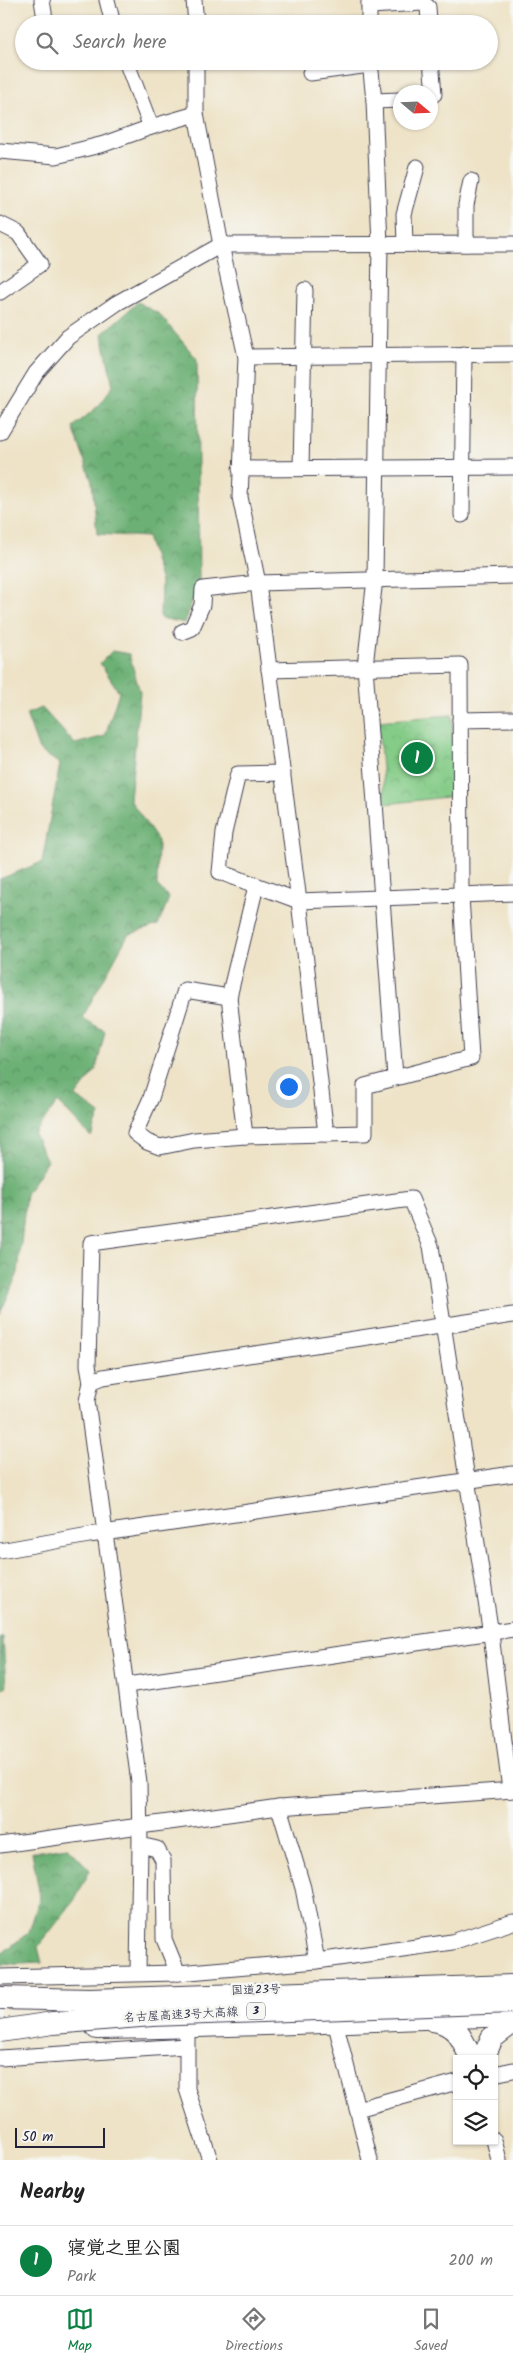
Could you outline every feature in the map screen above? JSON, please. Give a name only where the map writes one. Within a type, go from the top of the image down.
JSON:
[{"type":"highway","name":"国道23号","points":[[0,2000],[513,1980]]},
{"type":"highway","name":"名古屋高速3号大高線","points":[[0,2000],[90,2000],[513,1986]]},
{"type":"highway","name":"名古屋高速3号大高線","points":[[0,2030],[53,2023],[152,2016],[513,2002]]},
{"type":"highway","points":[[0,2030],[187,2037],[335,2021],[513,2015]]},
{"type":"highway","points":[[410,2018],[442,2022],[458,2030],[469,2055]]},
{"type":"highway","points":[[485,2055],[492,2038],[513,2022]]},
{"type":"street","points":[[42,0],[45,15]]},
{"type":"street","points":[[107,0],[111,15]]},
{"type":"street","points":[[194,0],[195,15]]},
{"type":"street","points":[[369,3],[423,3],[428,7],[428,15]]},
{"type":"street","points":[[129,70],[151,126]]},
{"type":"street","points":[[196,70],[196,114],[221,245],[246,357],[240,498],[258,583],[270,670],[326,1134]]},
{"type":"street","points":[[310,73],[328,70]]},
{"type":"street","points":[[371,70],[374,101],[380,244],[376,579],[365,666],[384,897],[396,1077]]},
{"type":"street","points":[[432,70],[433,85]]},
{"type":"street","points":[[374,101],[393,100]]},
{"type":"street","points":[[0,151],[39,156],[56,156],[104,144],[151,126],[196,114]]},
{"type":"street","points":[[405,244],[404,214],[417,167]]},
{"type":"street","points":[[466,244],[466,205],[470,181]]},
{"type":"street","points":[[0,224],[18,233],[40,264],[0,292]]},
{"type":"street","points":[[0,432],[36,373],[68,337],[117,303],[221,245],[513,244]]},
{"type":"street","points":[[301,468],[305,290]]},
{"type":"street","points":[[462,515],[464,354]]},
{"type":"street","points":[[246,357],[513,354]]},
{"type":"street","points":[[240,469],[513,467]]},
{"type":"street","points":[[182,632],[192,628],[199,613],[202,605],[202,588],[258,583],[513,576]]},
{"type":"street","points":[[229,996],[185,990],[151,1098],[135,1133],[147,1142],[160,1148],[194,1140],[245,1136],[365,1133],[365,1086],[471,1058],[461,896],[460,665],[270,670]]},
{"type":"street","points":[[460,720],[513,719]]},
{"type":"street","points":[[283,773],[238,774],[224,833],[220,872],[299,901],[513,893]]},
{"type":"street","points":[[245,1136],[229,996],[256,886]]},
{"type":"street","points":[[0,1845],[139,1827],[279,1807],[511,1790],[491,1634],[430,1246],[411,1199],[91,1243],[88,1365],[91,1382],[87,1401],[139,1782],[139,1827],[140,1846],[138,1973]]},
{"type":"street","points":[[91,1382],[103,1377],[513,1315]]},
{"type":"street","points":[[0,1551],[106,1533],[513,1474]]},
{"type":"street","points":[[127,1685],[491,1634],[513,1629]]},
{"type":"street","points":[[279,1807],[303,1888],[317,1961]]},
{"type":"street","points":[[140,1846],[158,1849],[163,1860],[164,1939],[178,1973]]},
{"type":"street","points":[[0,1977],[178,1973],[317,1961],[452,1942],[513,1922]]},
{"type":"street","points":[[335,2021],[370,2160]]},
{"type":"street","points":[[0,2058],[187,2037],[187,2089],[210,2160]]},
{"type":"street","points":[[498,2073],[513,2070]]},
{"type":"street","points":[[358,2109],[453,2083]]},
{"type":"street","points":[[495,2145],[499,2160]]},
{"type":"green space","points":[[138,302],[159,314],[197,359],[199,581],[185,623],[160,618],[161,582],[147,537],[97,534],[92,482],[73,427],[96,408],[113,386],[102,334]]},
{"type":"green space","points":[[112,651],[129,654],[140,692],[130,800],[158,841],[157,885],[169,898],[158,925],[128,935],[82,1018],[105,1031],[96,1070],[76,1096],[100,1114],[91,1137],[58,1102],[34,1134],[47,1161],[26,1194],[18,1273],[0,1314],[0,879],[42,862],[60,764],[39,750],[26,714],[42,708],[75,744],[105,736],[119,692],[100,663]]},
{"type":"green space","points":[[452,715],[455,796],[385,804],[378,721]]},
{"type":"green space","points":[[0,1638],[3,1638],[6,1687],[0,1690]]},
{"type":"green space","points":[[68,1847],[90,1870],[76,1898],[38,1947],[42,1963],[0,1965],[0,1955],[29,1932],[40,1897],[32,1852]]},
{"type":"place","name":"寝覚之里公園","points":[[417,758]]}]
